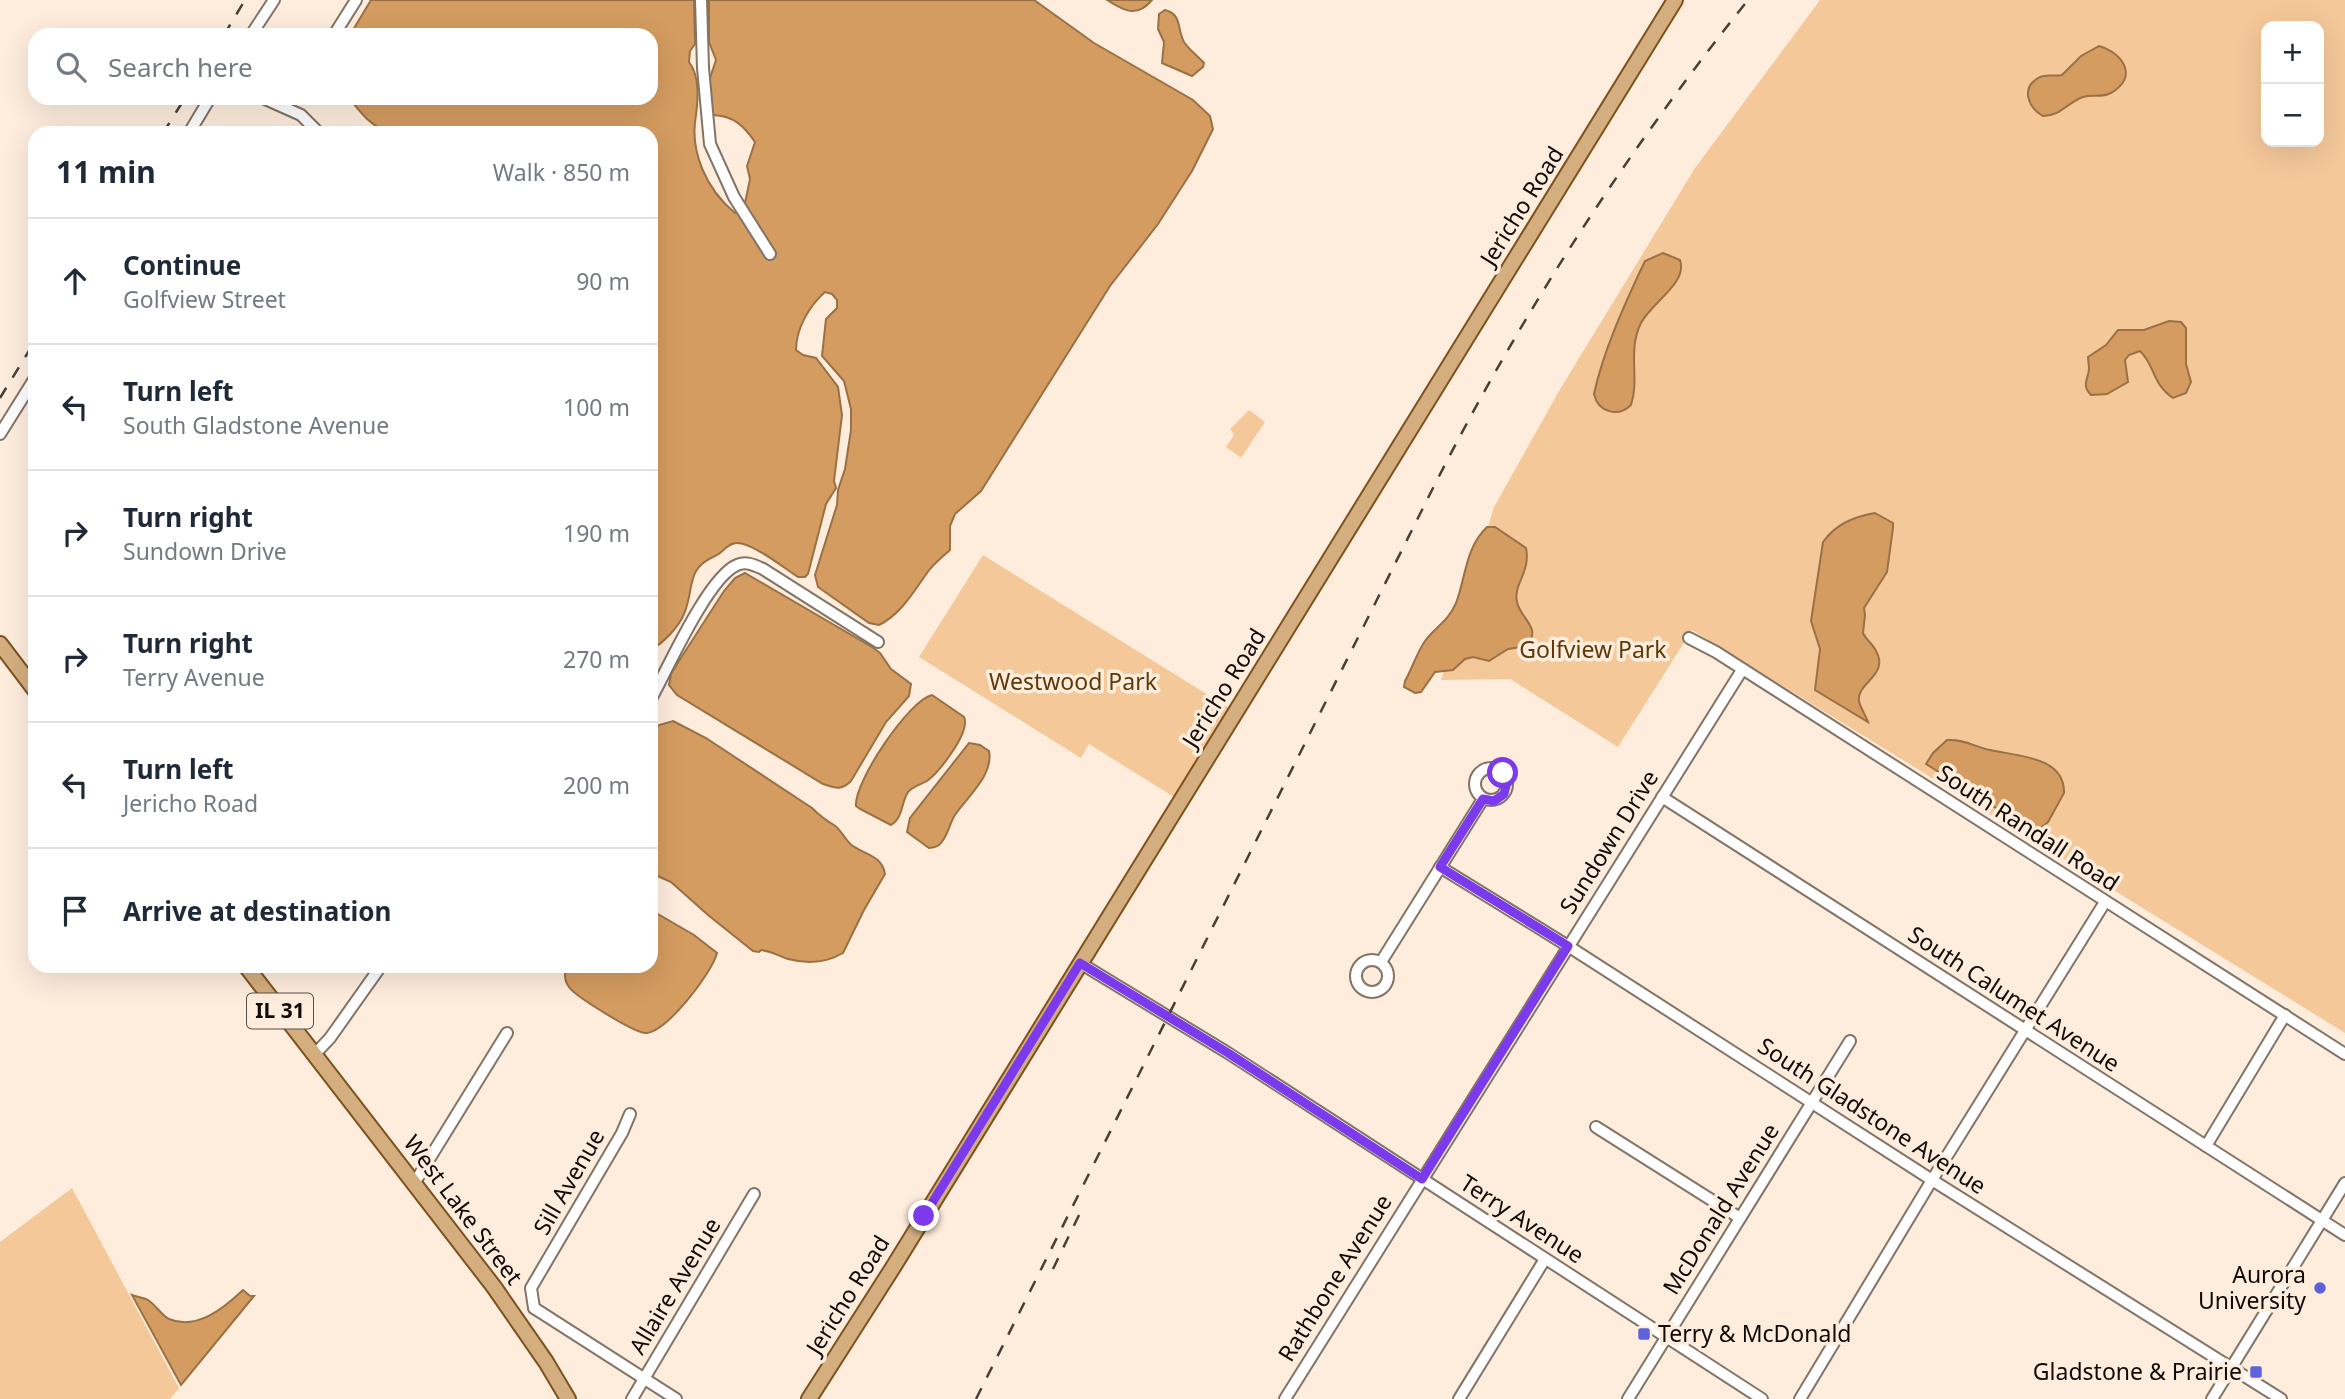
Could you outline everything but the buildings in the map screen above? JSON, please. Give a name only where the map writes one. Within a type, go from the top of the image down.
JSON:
[{"type":"main road","name":"Jericho Road","points":[[809,1399],[1675,0]]},
{"type":"main road","points":[[0,644],[28,681]]},
{"type":"main road","name":"IL 31","points":[[251,973],[314,1055]]},
{"type":"main road","name":"West Lake Street","points":[[314,1055],[494,1287],[568,1399]]},
{"type":"street","points":[[256,28],[274,0]]},
{"type":"street","points":[[338,28],[356,0]]},
{"type":"street","points":[[701,0],[703,68],[710,144],[734,197],[770,254]]},
{"type":"street","points":[[193,126],[206,105]]},
{"type":"street","points":[[278,105],[301,115],[311,126]]},
{"type":"street","points":[[0,435],[28,389]]},
{"type":"street","points":[[658,685],[679,642],[715,586],[730,569],[738,565],[752,564],[763,569],[878,642]]},
{"type":"street","name":"South Randall Road","points":[[1689,638],[2345,1054]]},
{"type":"street","name":"Sundown Drive","points":[[1422,1179],[1742,670]]},
{"type":"street","name":"South Calumet Avenue","points":[[1662,797],[2345,1235]]},
{"type":"street","points":[[1381,962],[1483,799]]},
{"type":"street","name":"South Gladstone Avenue","points":[[1440,867],[2281,1399]]},
{"type":"street","points":[[1800,1399],[2105,902]]},
{"type":"street","name":"Terry Avenue","points":[[1080,963],[1203,1037],[1762,1399]]},
{"type":"street","points":[[314,1055],[330,1038],[376,973]]},
{"type":"street","points":[[2206,1146],[2285,1015]]},
{"type":"street","points":[[415,1182],[507,1033]]},
{"type":"street","name":"McDonald Avenue","points":[[1628,1399],[1850,1041]]},
{"type":"street","name":"Sill Avenue","points":[[534,1308],[531,1288],[622,1133],[630,1114]]},
{"type":"street","points":[[1596,1127],[1740,1218]]},
{"type":"street","name":"Rathbone Avenue","points":[[1285,1399],[1422,1179]]},
{"type":"street","points":[[2212,1399],[2345,1183]]},
{"type":"street","name":"Allaire Avenue","points":[[632,1399],[754,1194]]},
{"type":"street","points":[[1459,1399],[1545,1259]]},
{"type":"street","points":[[515,1318],[534,1308],[676,1399]]},
{"type":"green space","name":"Golfview Park","points":[[1820,0],[2345,0],[2345,1033],[1692,630],[1618,747],[1510,679],[1441,680],[1494,507],[1559,391],[1695,168]]},
{"type":"green space","points":[[1249,410],[1265,422],[1241,458],[1226,447],[1234,435],[1230,429]]},
{"type":"green space","name":"Westwood Park","points":[[983,555],[1229,708],[1174,797],[1089,744],[1081,758],[919,657]]},
{"type":"green space","points":[[72,1188],[179,1388],[170,1399],[0,1399],[0,1242]]},
{"type":"shaded area","points":[[371,0],[694,0],[695,44],[690,51],[689,62],[695,74],[697,88],[695,143],[702,169],[709,182],[735,213],[745,203],[750,179],[747,166],[755,142],[738,123],[727,117],[713,115],[709,81],[716,60],[709,42],[709,0],[1034,0],[1094,43],[1193,100],[1210,116],[1213,129],[1192,171],[1158,224],[1110,286],[981,491],[955,514],[950,526],[950,550],[930,569],[901,608],[879,625],[869,623],[818,587],[815,575],[837,505],[851,430],[851,409],[844,381],[822,356],[826,319],[837,308],[837,300],[832,294],[825,292],[804,318],[796,350],[816,358],[838,387],[842,415],[834,481],[836,488],[826,504],[808,574],[798,577],[751,547],[737,543],[730,545],[699,567],[692,580],[682,619],[658,645],[658,126],[376,126],[355,105],[658,105],[658,28],[354,28]]},
{"type":"shaded area","points":[[1107,0],[1152,0],[1141,9],[1130,11]]},
{"type":"shaded area","points":[[1165,10],[1174,15],[1184,42],[1204,63],[1192,76],[1162,63],[1164,42],[1158,29],[1159,14]]},
{"type":"shaded area","points":[[2099,46],[2108,49],[2121,60],[2126,73],[2120,87],[2111,93],[2078,99],[2055,114],[2043,116],[2038,113],[2028,98],[2032,82],[2044,76],[2062,75],[2081,56]]},
{"type":"shaded area","points":[[1663,253],[1680,260],[1679,277],[1646,315],[1637,333],[1631,405],[1620,411],[1609,411],[1600,405],[1594,394],[1603,361],[1645,261]]},
{"type":"shaded area","points":[[2169,321],[2181,322],[2186,328],[2186,364],[2191,382],[2186,393],[2173,398],[2166,393],[2140,351],[2129,355],[2125,360],[2128,382],[2107,394],[2091,395],[2086,385],[2088,357],[2106,345],[2118,330],[2144,330]]},
{"type":"shaded area","points":[[1875,513],[1893,523],[1893,528],[1887,572],[1864,608],[1863,633],[1879,659],[1876,673],[1859,695],[1868,722],[1815,690],[1820,649],[1811,621],[1823,542],[1846,522]]},
{"type":"shaded area","points":[[1487,527],[1495,527],[1526,548],[1526,564],[1516,595],[1519,608],[1531,628],[1531,639],[1527,646],[1508,649],[1489,661],[1473,657],[1465,659],[1453,670],[1435,672],[1421,692],[1415,693],[1404,687],[1405,681],[1425,641],[1453,610],[1470,553]]},
{"type":"shaded area","points":[[745,573],[872,647],[880,653],[891,669],[911,684],[909,696],[886,722],[851,781],[844,786],[823,784],[677,695],[669,685],[671,674],[724,591],[735,578]]},
{"type":"shaded area","points":[[932,695],[964,717],[963,732],[939,769],[927,781],[908,792],[898,818],[891,825],[856,806],[858,795],[873,762],[897,726],[922,700]]},
{"type":"shaded area","points":[[673,721],[706,738],[812,808],[837,827],[850,844],[881,863],[885,874],[843,953],[823,961],[802,962],[761,950],[753,951],[671,882],[658,876],[659,725]]},
{"type":"shaded area","points":[[1947,740],[2025,756],[2048,765],[2057,772],[2064,793],[2048,822],[2038,830],[2031,830],[1926,764]]},
{"type":"shaded area","points":[[969,743],[980,745],[989,751],[984,777],[955,815],[942,842],[929,848],[907,832],[910,818]]},
{"type":"shaded area","points":[[658,914],[694,935],[717,953],[707,974],[677,1012],[656,1030],[647,1033],[620,1022],[582,998],[569,987],[565,974],[658,973]]},
{"type":"shaded area","points":[[243,1290],[254,1296],[181,1385],[132,1295],[148,1300],[169,1319],[190,1322],[219,1310]]},
{"type":"railway","points":[[228,28],[245,0]]},
{"type":"railway","points":[[976,1399],[1465,426],[1577,237],[1659,117],[1748,0]]},
{"type":"railway","points":[[167,126],[181,105]]},
{"type":"railway","points":[[0,398],[28,352]]},
{"type":"railway","points":[[1053,1269],[1080,1213]]},
{"type":"place","name":"Aurora University","points":[[2320,1288]]},
{"type":"place","name":"Terry & McDonald","points":[[1644,1334]]},
{"type":"place","name":"Gladstone & Prairie","points":[[2256,1372]]},
{"type":"route","points":[[924,1216],[1080,963],[1169,1015],[1422,1179],[1568,946],[1440,867],[1483,799],[1494,801],[1504,794],[1507,782],[1503,773]]}]
